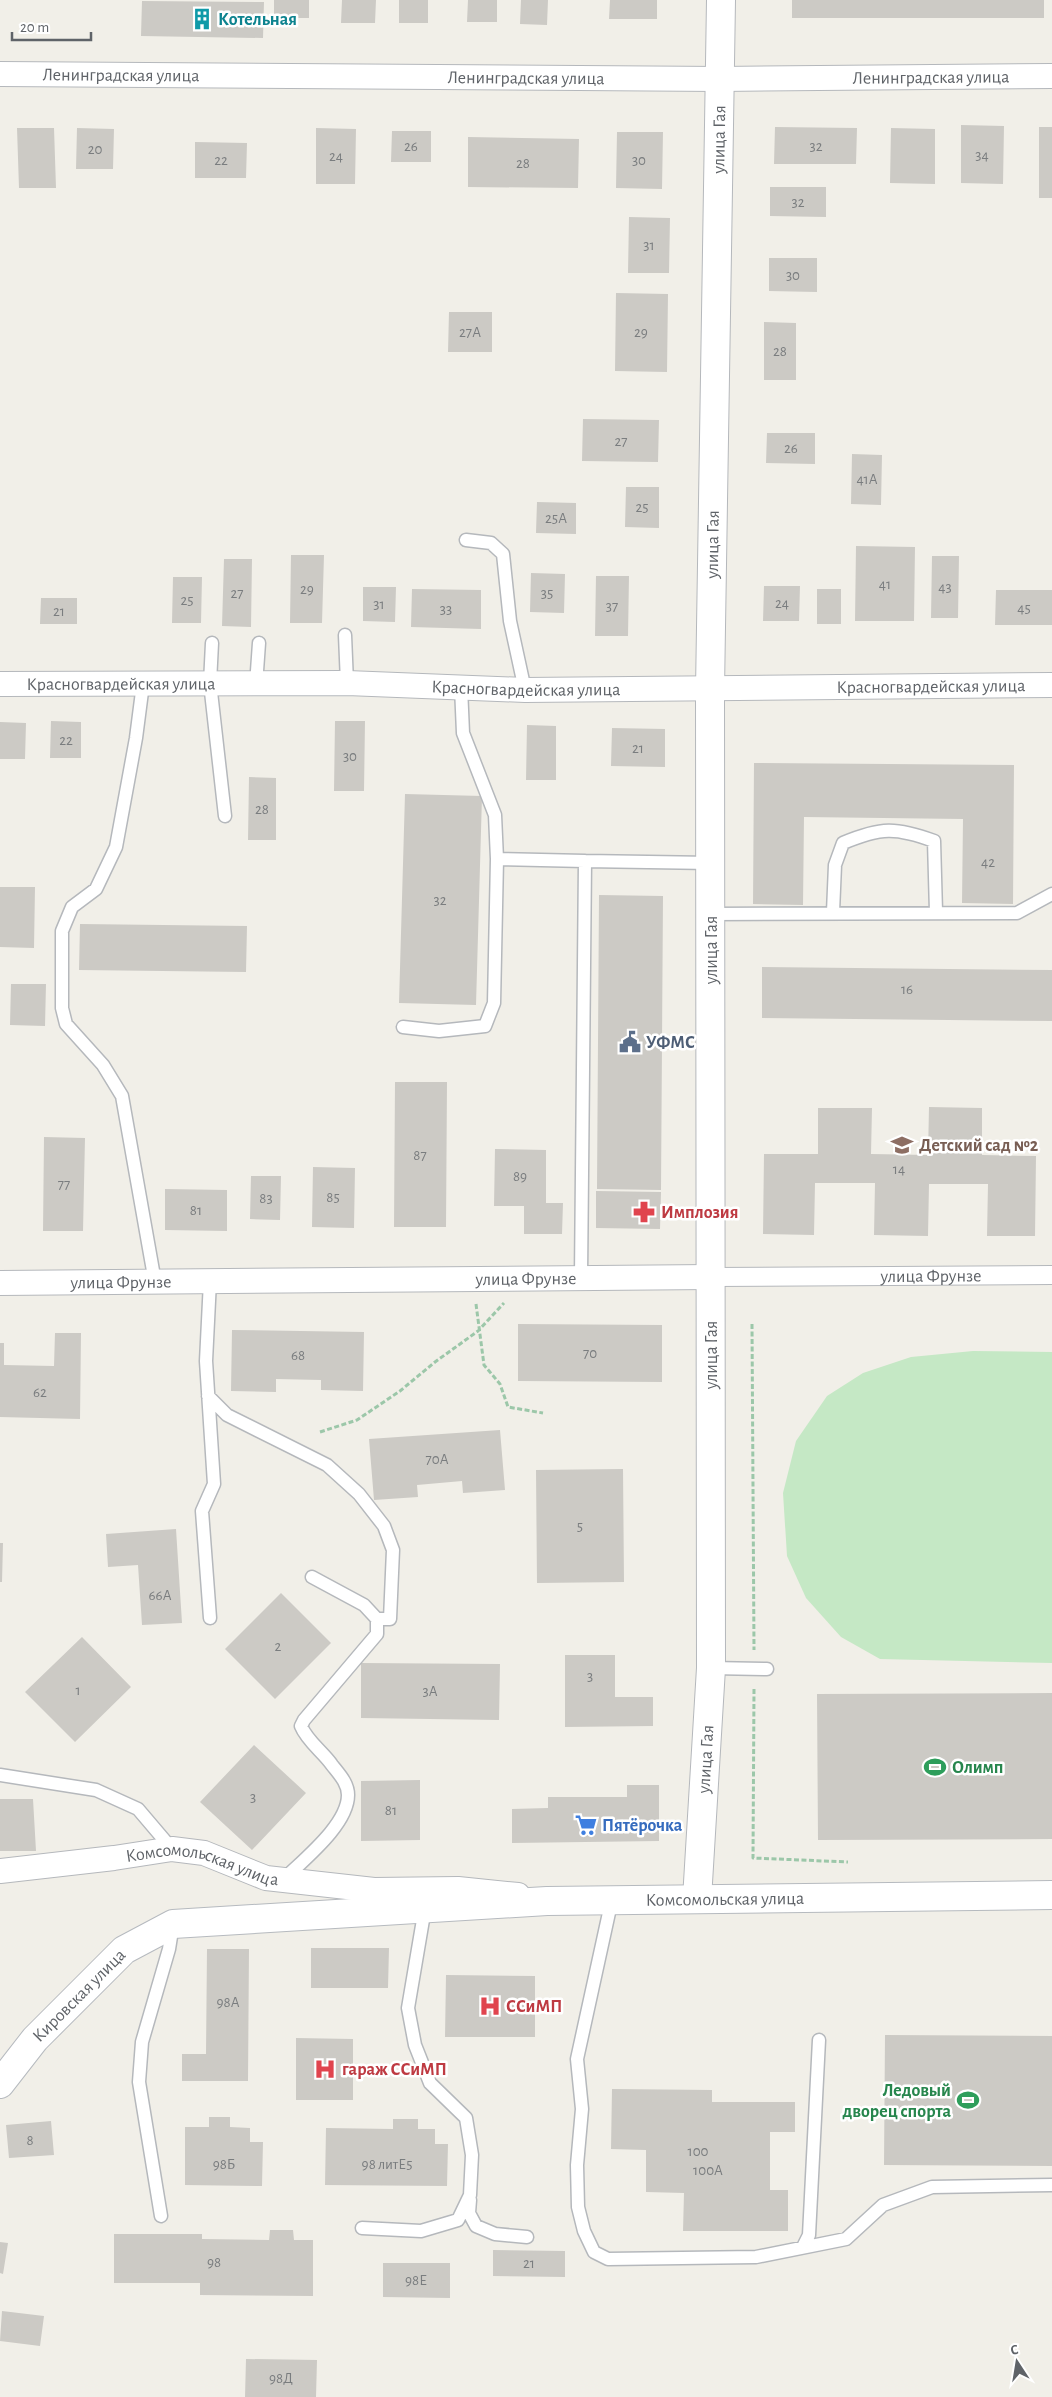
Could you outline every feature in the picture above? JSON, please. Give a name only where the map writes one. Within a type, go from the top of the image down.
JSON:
[{"type":"street","name":"улица Гая","points":[[697,1899],[711,1668],[712,862],[710,690],[721,0]]},
{"type":"street","name":"Ленинградская улица","points":[[0,74],[720,78],[1052,76]]},
{"type":"street","name":"Красногвардейская улица","points":[[0,684],[346,684],[525,690],[710,690],[1052,685]]},
{"type":"street","name":"улица Фрунзе","points":[[0,1283],[581,1277],[1052,1275]]},
{"type":"street","name":"Комсомольская улица","points":[[0,1871],[114,1858],[172,1849],[204,1854],[266,1878],[374,1890],[458,1889],[505,1892],[547,1901]]},
{"type":"street","points":[[374,1890],[412,1909]]},
{"type":"street","name":"Комсомольская улица","points":[[173,1924],[547,1901],[1052,1895]]},
{"type":"street","name":"Кировская улица","points":[[0,2084],[35,2039],[124,1950],[173,1924]]},
{"type":"lane","points":[[466,540],[491,543],[504,554],[510,621],[525,690]]},
{"type":"lane","points":[[345,635],[346,684]]},
{"type":"lane","points":[[212,643],[210,683],[225,816]]},
{"type":"lane","points":[[256,685],[259,643]]},
{"type":"lane","points":[[143,684],[136,738],[116,847],[96,890],[72,908],[62,932],[62,1008],[66,1024],[103,1065],[122,1096],[155,1282]]},
{"type":"lane","points":[[403,1027],[439,1031],[485,1026],[494,1003],[497,860],[495,815],[463,733],[460,687]]},
{"type":"lane","points":[[833,912],[835,865],[843,843],[870,832],[906,831],[934,842],[936,912]]},
{"type":"lane","points":[[497,860],[712,862]]},
{"type":"lane","points":[[581,1277],[585,861]]},
{"type":"lane","points":[[712,914],[833,912],[1017,913],[1052,894]]},
{"type":"lane","points":[[210,1281],[206,1361],[214,1484],[202,1511],[210,1618]]},
{"type":"lane","points":[[208,1396],[227,1415],[327,1465],[359,1494],[384,1526],[392,1550],[390,1620],[377,1619],[364,1605],[312,1577]]},
{"type":"lane","points":[[283,1880],[336,1826],[346,1807],[348,1795],[346,1783],[323,1753],[304,1735],[301,1726],[377,1634],[377,1619]]},
{"type":"lane","points":[[711,1668],[767,1669]]},
{"type":"lane","points":[[0,1775],[96,1790],[138,1809],[172,1849]]},
{"type":"lane","points":[[612,1899],[577,2059],[582,2109],[577,2165],[578,2207],[584,2231],[594,2252],[608,2259],[756,2258],[846,2239],[882,2205],[932,2186],[1052,2185]]},
{"type":"lane","points":[[412,1909],[408,2008],[415,2045],[430,2083],[466,2118],[472,2155],[469,2214],[476,2226],[495,2234],[527,2237]]},
{"type":"lane","points":[[160,2216],[139,2082],[142,2042],[169,1949],[173,1924]]},
{"type":"lane","points":[[803,2247],[808,2235],[819,2040]]},
{"type":"lane","points":[[362,2228],[421,2231],[458,2220],[470,2195]]},
{"type":"path","points":[[320,1432],[357,1420],[478,1331],[510,1298]]},
{"type":"path","points":[[476,1302],[478,1331],[484,1365],[500,1384],[508,1407],[543,1413]]},
{"type":"path","points":[[752,1324],[753,1858],[848,1862]]},
{"type":"green space","points":[[973,1351],[1052,1352],[1052,1663],[880,1659],[841,1637],[806,1598],[787,1556],[783,1493],[796,1441],[827,1396],[863,1373],[911,1357]]},
{"type":"building","points":[[274,0],[309,0],[309,18],[274,18]]},
{"type":"building","points":[[342,0],[376,0],[375,23],[341,23]]},
{"type":"building","points":[[399,0],[428,0],[428,23],[399,23]]},
{"type":"building","points":[[468,0],[497,0],[497,22],[467,22]]},
{"type":"building","points":[[521,0],[548,0],[547,25],[520,24]]},
{"type":"building","points":[[610,0],[657,0],[657,19],[609,19]]},
{"type":"building","points":[[792,0],[1044,0],[1044,18],[792,18]]},
{"type":"building","name":"Котельная","points":[[142,1],[264,2],[263,38],[141,36]]},
{"type":"building","points":[[961,125],[1004,126],[1003,184],[961,183]]},
{"type":"building","points":[[775,127],[857,128],[856,164],[774,164]]},
{"type":"building","points":[[1039,127],[1052,127],[1052,198],[1039,198]]},
{"type":"building","points":[[17,128],[54,128],[56,188],[19,188]]},
{"type":"building","points":[[77,128],[114,129],[113,169],[76,169]]},
{"type":"building","points":[[316,128],[356,129],[355,184],[316,184]]},
{"type":"building","points":[[891,128],[935,129],[935,184],[890,183]]},
{"type":"building","points":[[392,131],[431,131],[431,162],[391,162]]},
{"type":"building","points":[[617,132],[663,132],[662,189],[616,188]]},
{"type":"building","points":[[468,137],[579,139],[578,188],[468,187]]},
{"type":"building","points":[[195,142],[247,143],[246,178],[195,178]]},
{"type":"building","points":[[770,187],[826,187],[826,217],[770,216]]},
{"type":"building","points":[[629,217],[670,218],[669,273],[628,273]]},
{"type":"building","points":[[769,258],[817,258],[817,292],[769,291]]},
{"type":"building","points":[[616,293],[668,294],[667,372],[615,371]]},
{"type":"building","points":[[449,312],[492,312],[492,352],[448,352]]},
{"type":"building","points":[[764,322],[796,323],[796,380],[764,380]]},
{"type":"building","points":[[583,419],[659,420],[658,462],[582,461]]},
{"type":"building","points":[[767,433],[815,433],[815,464],[766,463]]},
{"type":"building","points":[[852,454],[882,455],[881,505],[851,504]]},
{"type":"building","points":[[626,487],[659,487],[659,528],[625,527]]},
{"type":"building","points":[[537,502],[576,503],[576,534],[536,533]]},
{"type":"building","points":[[856,546],[915,547],[914,621],[855,621]]},
{"type":"building","points":[[291,555],[324,555],[322,623],[290,623]]},
{"type":"building","points":[[932,556],[959,556],[958,618],[931,618]]},
{"type":"building","points":[[224,559],[252,559],[251,627],[222,626]]},
{"type":"building","points":[[531,573],[565,574],[564,613],[530,612]]},
{"type":"building","points":[[596,576],[629,576],[628,636],[595,636]]},
{"type":"building","points":[[173,577],[202,577],[201,623],[172,623]]},
{"type":"building","points":[[764,586],[800,586],[799,621],[763,621]]},
{"type":"building","points":[[363,587],[396,587],[395,622],[363,621]]},
{"type":"building","points":[[412,589],[481,590],[481,629],[411,627]]},
{"type":"building","points":[[817,589],[841,589],[841,624],[817,624]]},
{"type":"building","points":[[996,590],[1052,590],[1052,625],[995,625]]},
{"type":"building","points":[[41,598],[77,598],[77,624],[40,624]]},
{"type":"building","points":[[51,721],[81,722],[81,758],[50,758]]},
{"type":"building","points":[[335,721],[365,721],[364,791],[334,791]]},
{"type":"building","points":[[0,722],[26,723],[25,759],[0,759]]},
{"type":"building","points":[[527,725],[556,726],[556,780],[526,780]]},
{"type":"building","points":[[612,728],[665,729],[665,767],[611,766]]},
{"type":"building","points":[[754,763],[1014,765],[1013,904],[962,903],[963,819],[804,817],[803,905],[753,904]]},
{"type":"building","points":[[249,777],[276,778],[276,840],[248,840]]},
{"type":"building","points":[[405,794],[482,796],[476,1005],[399,1003]]},
{"type":"building","points":[[0,887],[35,887],[34,948],[0,947]]},
{"type":"building","name":"УФМС","points":[[599,895],[663,896],[661,1190],[597,1189]]},
{"type":"building","points":[[80,924],[247,926],[246,972],[79,970]]},
{"type":"building","points":[[762,967],[1052,970],[1052,1021],[762,1018]]},
{"type":"building","points":[[11,984],[46,984],[45,1026],[10,1025]]},
{"type":"building","points":[[395,1082],[447,1082],[446,1227],[394,1227]]},
{"type":"building","points":[[929,1107],[982,1108],[982,1155],[1036,1156],[1035,1236],[987,1236],[988,1184],[929,1184],[928,1236],[874,1235],[875,1183],[815,1183],[814,1235],[763,1234],[764,1154],[818,1154],[818,1108],[872,1108],[871,1154],[928,1155]]},
{"type":"building","points":[[44,1137],[85,1138],[83,1231],[43,1231]]},
{"type":"building","points":[[495,1149],[546,1150],[546,1203],[563,1203],[562,1234],[524,1234],[524,1206],[494,1206]]},
{"type":"building","points":[[313,1167],[355,1168],[354,1228],[312,1227]]},
{"type":"building","points":[[251,1176],[281,1176],[280,1220],[250,1219]]},
{"type":"building","points":[[165,1189],[227,1190],[227,1231],[165,1230]]},
{"type":"building","points":[[596,1191],[661,1192],[660,1229],[596,1228]]},
{"type":"building","points":[[518,1324],[662,1325],[662,1382],[518,1381]]},
{"type":"building","points":[[232,1330],[364,1332],[363,1391],[321,1390],[321,1380],[276,1379],[276,1392],[231,1391]]},
{"type":"building","points":[[55,1333],[81,1333],[80,1419],[0,1417],[0,1343],[4,1343],[4,1365],[54,1366]]},
{"type":"building","points":[[500,1430],[505,1490],[463,1493],[462,1481],[417,1485],[418,1497],[374,1500],[369,1439]]},
{"type":"building","points":[[623,1469],[624,1582],[537,1583],[536,1470]]},
{"type":"building","points":[[176,1529],[182,1623],[142,1625],[138,1565],[108,1567],[106,1534]]},
{"type":"building","points":[[0,1543],[3,1543],[2,1582],[0,1582]]},
{"type":"building","points":[[281,1593],[331,1643],[275,1699],[225,1649]]},
{"type":"building","points":[[82,1637],[131,1687],[75,1742],[25,1692]]},
{"type":"building","points":[[565,1655],[615,1655],[615,1697],[653,1697],[653,1726],[565,1727]]},
{"type":"building","points":[[361,1663],[500,1664],[499,1720],[361,1718]]},
{"type":"building","name":"Олимп","points":[[1052,1693],[1052,1839],[818,1840],[817,1694]]},
{"type":"building","points":[[254,1745],[306,1793],[252,1850],[200,1802]]},
{"type":"building","points":[[420,1780],[420,1840],[361,1841],[361,1781]]},
{"type":"building","name":"Пятёрочка","points":[[627,1785],[659,1785],[659,1841],[512,1843],[512,1809],[548,1808],[548,1797],[627,1797]]},
{"type":"building","points":[[0,1799],[33,1799],[36,1851],[0,1851]]},
{"type":"building","points":[[311,1948],[389,1948],[388,1988],[311,1988]]},
{"type":"building","points":[[207,1949],[249,1949],[248,2081],[182,2081],[182,2054],[206,2054]]},
{"type":"building","name":"ССиМП","points":[[446,1975],[535,1976],[535,2037],[445,2037]]},
{"type":"building","name":"Ледовый дворец спорта","points":[[885,2035],[1052,2036],[1052,2166],[884,2165]]},
{"type":"building","name":"гараж ССиМП","points":[[296,2038],[353,2039],[353,2100],[296,2100]]},
{"type":"building","points":[[612,2089],[712,2090],[712,2102],[795,2102],[795,2132],[770,2132],[770,2190],[788,2190],[788,2231],[683,2231],[684,2193],[646,2192],[646,2150],[611,2149]]},
{"type":"building","points":[[209,2117],[230,2117],[230,2127],[250,2128],[250,2142],[263,2142],[262,2186],[185,2185],[185,2127],[209,2127]]},
{"type":"building","points":[[393,2119],[418,2119],[418,2129],[435,2129],[435,2144],[448,2144],[447,2186],[325,2185],[326,2128],[393,2129]]},
{"type":"building","points":[[51,2121],[54,2155],[9,2158],[6,2125]]},
{"type":"building","points":[[270,2230],[293,2230],[294,2240],[313,2240],[313,2296],[200,2295],[200,2283],[114,2283],[114,2234],[202,2234],[202,2239],[269,2240]]},
{"type":"building","points":[[0,2242],[8,2243],[3,2274],[0,2273]]},
{"type":"building","points":[[493,2250],[565,2251],[565,2277],[493,2276]]},
{"type":"building","points":[[383,2263],[450,2263],[450,2298],[383,2297]]},
{"type":"building","points":[[2,2311],[44,2316],[40,2346],[0,2341]]},
{"type":"building","points":[[246,2359],[317,2360],[316,2397],[245,2397]]},
{"type":"place","name":"Котельная","points":[[202,19]]},
{"type":"place","name":"УФМС","points":[[630,1042]]},
{"type":"place","name":"Детский сад №2","points":[[902,1145]]},
{"type":"place","name":"Имплозия","points":[[644,1212]]},
{"type":"place","name":"Олимп","points":[[935,1767]]},
{"type":"place","name":"Пятёрочка","points":[[586,1825]]},
{"type":"place","name":"ССиМП","points":[[490,2006]]},
{"type":"place","name":"гараж ССиМП","points":[[325,2069]]},
{"type":"place","name":"Ледовый дворец спорта","points":[[968,2100]]}]
